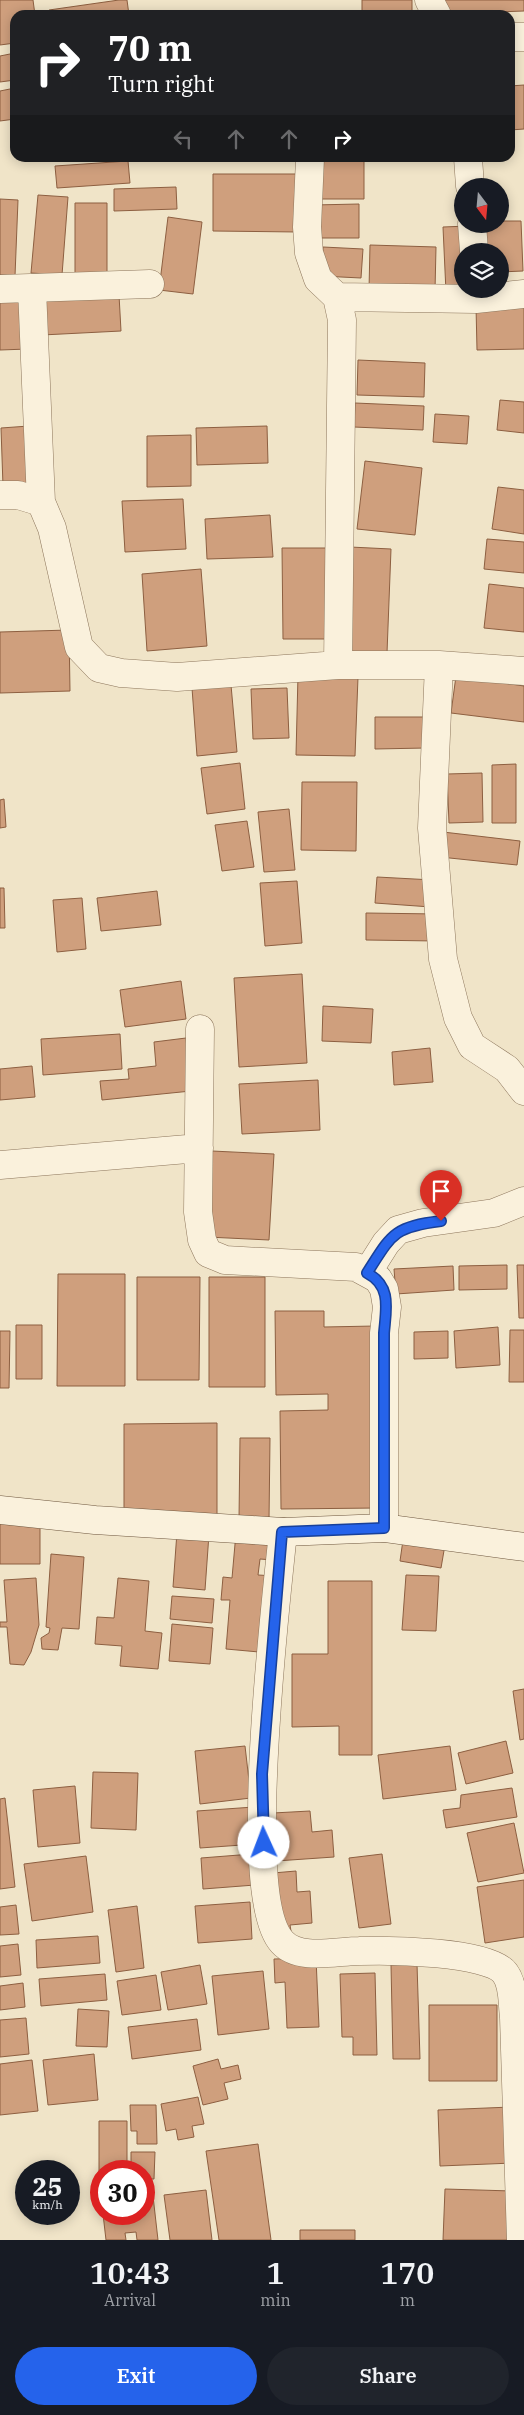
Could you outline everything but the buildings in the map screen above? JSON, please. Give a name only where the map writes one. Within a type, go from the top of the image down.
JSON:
[{"type":"street","points":[[310,162],[307,227],[309,253],[318,279],[337,298],[342,320],[338,665]]},
{"type":"street","points":[[468,162],[469,178]]},
{"type":"street","points":[[0,289],[150,284]]},
{"type":"street","points":[[32,289],[41,502],[52,528],[79,647],[99,668],[121,673],[177,677],[338,665],[438,665],[524,671]]},
{"type":"street","points":[[509,294],[524,294]]},
{"type":"street","points":[[337,298],[454,295]]},
{"type":"street","points":[[0,495],[18,495],[41,502]]},
{"type":"street","points":[[438,665],[432,828],[443,959],[458,1018],[472,1046],[507,1069],[524,1091]]},
{"type":"street","points":[[200,1029],[198,1212],[202,1240],[208,1253],[225,1260],[356,1267],[378,1278],[384,1289],[387,1307],[384,1333],[384,1528]]},
{"type":"street","points":[[0,1165],[199,1148]]},
{"type":"street","points":[[367,1273],[386,1242],[398,1230],[423,1223],[494,1213],[524,1201]]},
{"type":"street","points":[[0,1510],[95,1520],[282,1532],[384,1528],[524,1546]]},
{"type":"street","points":[[282,1532],[262,1774],[265,1895],[272,1925],[282,1942],[292,1949],[310,1953],[360,1951],[420,1952],[470,1958],[494,1964],[517,1982],[514,2017],[522,2189],[521,2240]]},
{"type":"route","points":[[264,1843],[262,1774],[282,1532],[384,1528],[384,1333],[387,1307],[384,1289],[378,1278],[367,1273],[386,1242],[398,1230],[423,1223],[441,1221]]}]
